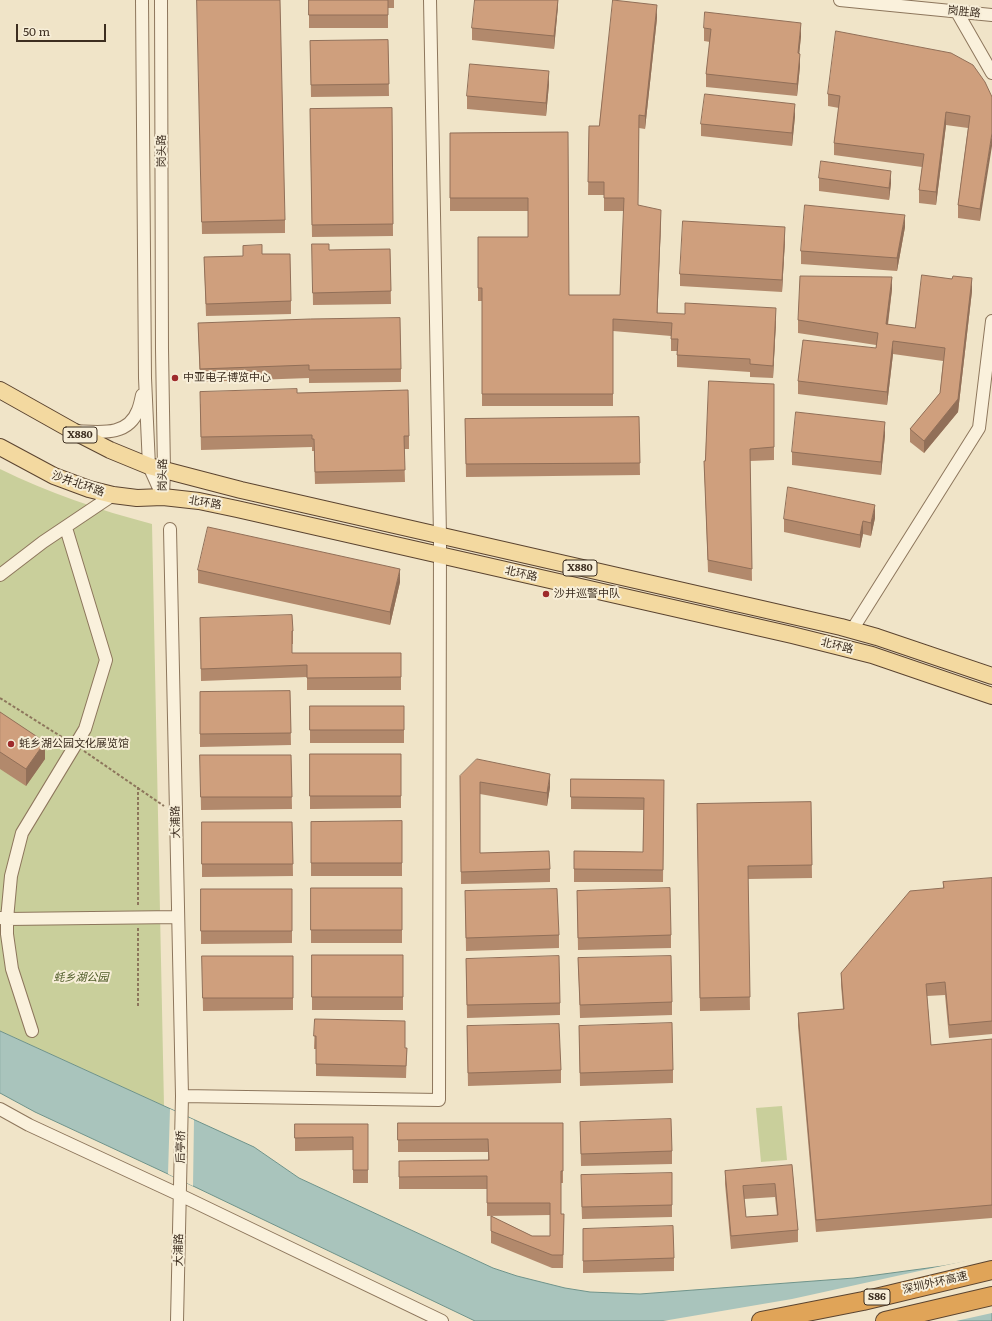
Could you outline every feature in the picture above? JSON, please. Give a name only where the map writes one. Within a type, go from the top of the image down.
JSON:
[{"type":"highway","name":"深圳外环高速","points":[[761,1321],[863,1300],[992,1270]]},
{"type":"highway","name":"S86","points":[[885,1321],[992,1296]]},
{"type":"main road","name":"X880","points":[[0,390],[110,450],[164,471]]},
{"type":"main road","name":"沙井北环路","points":[[0,447],[54,476],[89,489],[113,495],[137,498],[163,497]]},
{"type":"main road","name":"北环路","points":[[164,471],[249,492],[852,630],[992,676]]},
{"type":"main road","name":"北环路","points":[[163,497],[199,501],[237,509],[836,646],[872,655],[992,696]]},
{"type":"street","name":"岗头路","points":[[142,0],[145,378],[149,466],[163,497]]},
{"type":"street","name":"岗头路","points":[[162,0],[163,497]]},
{"type":"street","points":[[182,1096],[439,1100],[440,536],[430,0]]},
{"type":"street","name":"岗胜路","points":[[840,0],[992,15]]},
{"type":"street","points":[[957,12],[992,73]]},
{"type":"street","points":[[852,630],[979,428],[992,321]]},
{"type":"street","points":[[73,431],[106,432],[120,430],[132,422],[138,410],[145,378]]},
{"type":"street","points":[[0,575],[38,546],[113,495]]},
{"type":"street","points":[[32,1031],[12,969],[4,918],[12,876],[22,833],[85,729],[106,660],[66,528]]},
{"type":"street","name":"大浦路","points":[[170,529],[182,1114]]},
{"type":"street","points":[[4,918],[178,917]]},
{"type":"street","points":[[0,1109],[442,1321]]},
{"type":"street","name":"后亭桥","points":[[181,1180],[182,1114]]},
{"type":"street","name":"大浦路","points":[[177,1321],[181,1180]]},
{"type":"path","points":[[0,698],[138,787],[176,815]]},
{"type":"path","points":[[138,787],[138,1006]]},
{"type":"green space","name":"蚝乡湖公园","points":[[0,469],[37,486],[74,500],[152,524],[164,1106],[0,1031]]},
{"type":"green space","points":[[782,1106],[787,1160],[761,1162],[756,1108]]},
{"type":"water","points":[[0,1031],[254,1147],[299,1178],[493,1268],[517,1276],[565,1288],[590,1292],[640,1294],[854,1278],[943,1266],[992,1257],[992,1321],[475,1321],[35,1112],[0,1093]]},
{"type":"pier","points":[[170,1109],[194,1120],[193,1186],[168,1174]]},
{"type":"pier","points":[[992,1255],[992,1313],[956,1321],[663,1321],[792,1299]]},
{"type":"building","points":[[197,0],[280,0],[285,220],[202,222]]},
{"type":"building","points":[[309,0],[388,0],[388,15],[309,15]]},
{"type":"building","points":[[475,0],[558,0],[554,36],[472,28]]},
{"type":"building","points":[[613,0],[657,5],[645,116],[639,115],[638,205],[661,210],[657,313],[685,314],[685,303],[776,308],[773,366],[750,364],[750,359],[677,355],[678,339],[671,339],[672,323],[613,319],[613,394],[482,394],[482,288],[478,288],[478,237],[528,237],[528,198],[450,198],[450,133],[568,132],[569,295],[620,295],[624,198],[604,198],[604,182],[588,182],[589,126],[599,126]]},
{"type":"building","points":[[705,12],[801,23],[797,84],[706,74],[711,29],[704,28]]},
{"type":"building","points":[[836,31],[951,53],[973,65],[985,82],[992,97],[992,133],[980,209],[958,205],[970,116],[946,112],[936,192],[919,190],[924,154],[834,143],[840,96],[828,94]]},
{"type":"building","points":[[388,40],[389,84],[311,85],[310,41]]},
{"type":"building","points":[[470,64],[549,71],[546,103],[467,96]]},
{"type":"building","points":[[705,94],[795,104],[792,133],[701,124]]},
{"type":"building","points":[[392,108],[393,224],[312,225],[310,109]]},
{"type":"building","points":[[821,161],[891,171],[889,188],[819,178]]},
{"type":"building","points":[[805,205],[905,215],[897,258],[801,251]]},
{"type":"building","points":[[683,221],[785,227],[782,280],[680,274]]},
{"type":"building","points":[[312,244],[329,244],[329,250],[390,249],[391,291],[313,293]]},
{"type":"building","points":[[262,245],[262,254],[290,254],[291,301],[206,304],[204,257],[243,256],[243,246]]},
{"type":"building","points":[[922,275],[952,279],[953,276],[972,278],[958,399],[924,441],[910,429],[940,393],[945,348],[893,341],[887,392],[798,381],[803,340],[876,348],[878,333],[798,320],[800,276],[892,277],[886,324],[915,328]]},
{"type":"building","points":[[400,318],[401,369],[309,370],[309,365],[200,369],[198,323],[310,319]]},
{"type":"building","points":[[709,381],[774,384],[774,447],[750,449],[752,569],[708,560],[704,461]]},
{"type":"building","points":[[297,389],[297,393],[408,390],[409,436],[404,436],[405,470],[315,472],[314,439],[312,439],[312,435],[201,437],[200,392]]},
{"type":"building","points":[[796,412],[885,422],[881,462],[792,452]]},
{"type":"building","points":[[639,417],[640,463],[466,464],[465,419]]},
{"type":"building","points":[[788,487],[875,505],[871,523],[863,521],[860,535],[784,519]]},
{"type":"building","points":[[208,527],[400,569],[390,612],[198,570]]},
{"type":"building","points":[[292,615],[292,653],[401,653],[401,677],[307,678],[307,665],[201,669],[200,618]]},
{"type":"building","points":[[290,691],[291,733],[200,734],[200,692]]},
{"type":"building","points":[[310,706],[404,706],[404,730],[310,730]]},
{"type":"building","points":[[0,712],[45,742],[26,769],[0,752]]},
{"type":"building","points":[[310,754],[401,754],[401,796],[310,796]]},
{"type":"building","points":[[200,755],[291,755],[292,797],[201,797]]},
{"type":"building","points":[[477,759],[550,774],[547,793],[480,782],[480,853],[549,851],[550,869],[461,872],[460,776]]},
{"type":"building","points":[[571,779],[664,780],[663,870],[574,869],[574,851],[643,852],[644,798],[571,797]]},
{"type":"building","points":[[811,802],[812,865],[748,866],[750,997],[700,998],[697,804]]},
{"type":"building","points":[[402,821],[402,863],[311,863],[311,822]]},
{"type":"building","points":[[202,822],[292,822],[293,864],[202,864]]},
{"type":"building","points":[[992,878],[992,1021],[949,1025],[945,982],[926,984],[931,1045],[992,1039],[992,1205],[816,1220],[798,1013],[844,1009],[841,973],[910,891],[944,888],[943,882]]},
{"type":"building","points":[[311,888],[402,888],[402,930],[311,930]]},
{"type":"building","points":[[670,888],[671,935],[578,938],[577,891]]},
{"type":"building","points":[[201,889],[292,889],[292,931],[201,931]]},
{"type":"building","points":[[557,889],[559,935],[466,938],[465,891]]},
{"type":"building","points":[[312,955],[403,955],[403,997],[312,997]]},
{"type":"building","points":[[202,956],[293,956],[293,998],[203,998]]},
{"type":"building","points":[[559,956],[560,1003],[467,1005],[466,959]]},
{"type":"building","points":[[671,956],[672,1002],[580,1005],[578,958]]},
{"type":"building","points":[[315,1019],[405,1021],[405,1048],[407,1048],[406,1066],[316,1064],[316,1036],[314,1036]]},
{"type":"building","points":[[672,1023],[673,1070],[580,1073],[579,1026]]},
{"type":"building","points":[[559,1024],[561,1070],[468,1073],[467,1026]]},
{"type":"building","points":[[671,1119],[672,1151],[581,1154],[580,1122]]},
{"type":"building","points":[[398,1123],[563,1123],[561,1214],[564,1214],[563,1255],[552,1255],[491,1231],[491,1216],[532,1236],[550,1236],[550,1203],[487,1203],[487,1176],[399,1177],[399,1161],[489,1160],[488,1139],[398,1140]]},
{"type":"building","points":[[295,1124],[368,1124],[368,1170],[353,1170],[353,1137],[295,1138]]},
{"type":"building","points":[[792,1165],[798,1230],[731,1236],[725,1171]],"holes":[[[775,1184],[778,1215],[746,1217],[743,1186]]]},
{"type":"building","points":[[672,1173],[672,1205],[582,1207],[581,1175]]},
{"type":"building","points":[[673,1226],[674,1258],[583,1261],[583,1229]]},
{"type":"place","name":"中亚电子博览中心","points":[[175,378]]},
{"type":"place","name":"沙井巡警中队","points":[[546,594]]},
{"type":"place","name":"蚝乡湖公园文化展览馆","points":[[11,744]]}]
